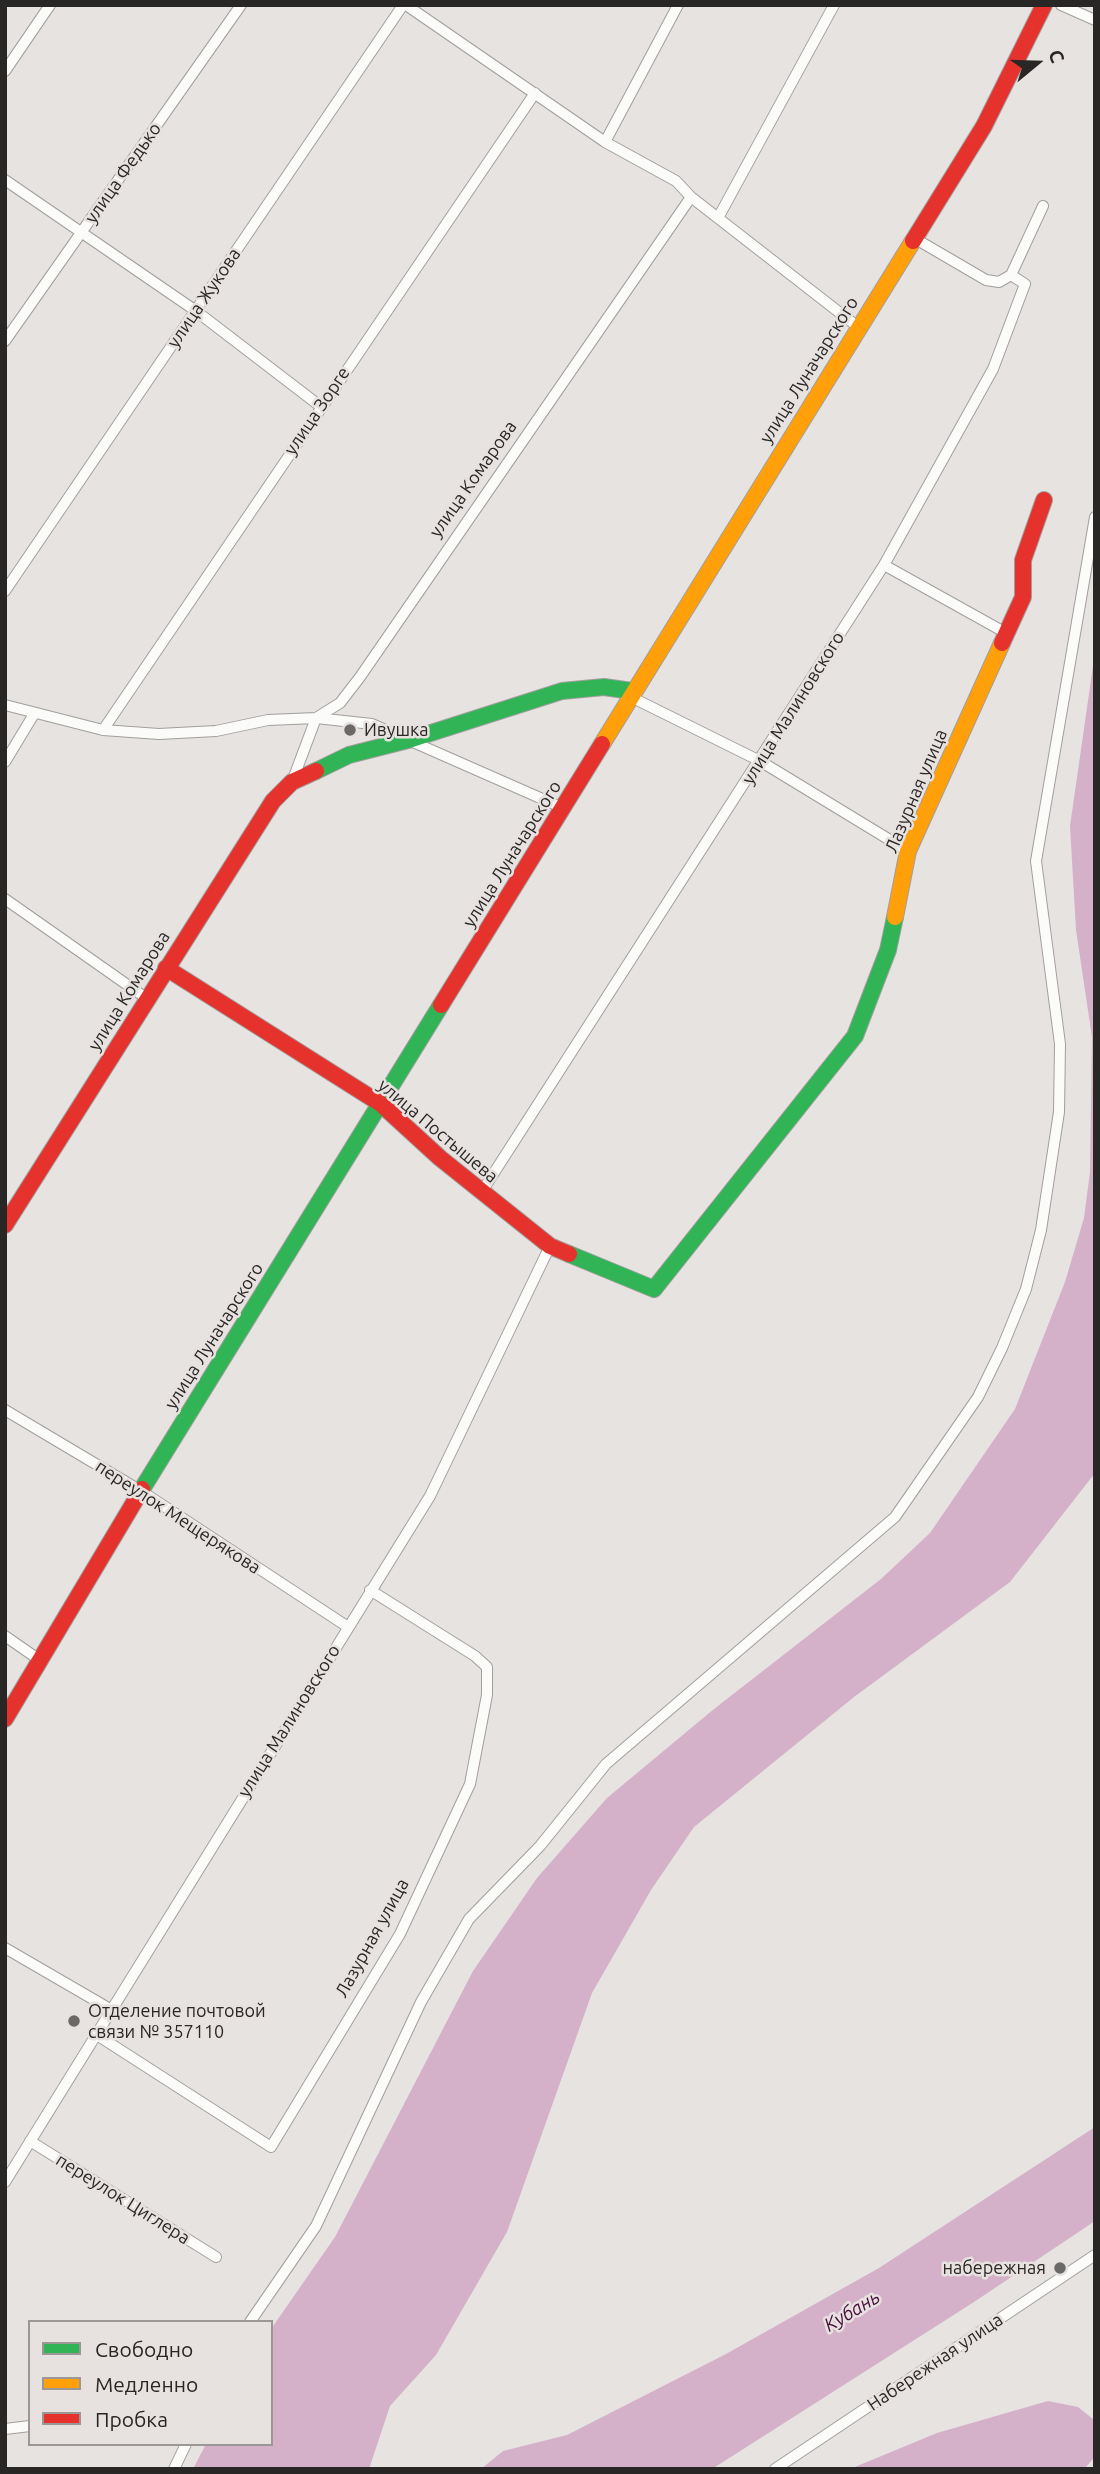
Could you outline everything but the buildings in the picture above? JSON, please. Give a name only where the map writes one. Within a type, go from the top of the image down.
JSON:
[{"type":"street","points":[[5,71],[50,5]]},
{"type":"street","name":"улица Федько","points":[[5,341],[241,5]]},
{"type":"street","points":[[405,5],[605,142],[676,181],[691,197],[858,327]]},
{"type":"street","name":"улица Жукова","points":[[5,591],[405,5]]},
{"type":"street","points":[[605,142],[678,5]]},
{"type":"street","points":[[718,218],[834,5]]},
{"type":"street","name":"улица Луначарского","points":[[5,1719],[141,1491],[563,808],[631,693],[984,126],[1044,5]]},
{"type":"street","points":[[1062,5],[1095,20]]},
{"type":"street","name":"улица Зорге","points":[[103,730],[320,406],[535,93]]},
{"type":"street","points":[[5,180],[196,311],[320,406]]},
{"type":"street","name":"улица Комарова","points":[[292,782],[316,718],[340,703],[360,677],[691,197]]},
{"type":"street","points":[[914,239],[986,280],[999,282],[1011,275],[1043,206]]},
{"type":"street","name":"улица Малиновского","points":[[481,1193],[884,565],[993,369],[1025,284],[1011,275]]},
{"type":"street","name":"Лазурная улица","points":[[654,1289],[855,1036],[888,950],[908,851],[1023,597],[1023,560],[1044,500]]},
{"type":"street","points":[[251,2320],[316,2226],[421,2002],[469,1919],[540,1846],[606,1764],[895,1517],[978,1397],[1002,1348],[1026,1289],[1041,1230],[1059,1112],[1060,1044],[1036,861],[1095,517]]},
{"type":"street","points":[[884,565],[1006,633]]},
{"type":"street","name":"улица Комарова","points":[[5,1225],[273,801],[292,782],[349,755],[412,739],[562,691],[604,687],[631,693]]},
{"type":"street","points":[[631,693],[760,761],[908,851]]},
{"type":"street","points":[[5,705],[103,730],[159,734],[204,732],[268,720],[316,718],[372,724],[412,739],[563,808]]},
{"type":"street","points":[[5,762],[34,714]]},
{"type":"street","points":[[5,899],[146,998]]},
{"type":"street","name":"улица Постышева","points":[[166,968],[381,1104],[481,1193],[550,1247],[654,1289]]},
{"type":"street","name":"улица Малиновского","points":[[5,2182],[9,2167],[30,2141],[97,2035],[430,1496],[550,1247]]},
{"type":"street","name":"переулок Мещерякова","points":[[5,1410],[141,1491],[348,1627]]},
{"type":"street","name":"Лазурная улица","points":[[97,2035],[271,2147],[400,1934],[470,1784],[486,1695],[486,1667],[475,1656],[370,1590]]},
{"type":"street","points":[[5,1636],[40,1661]]},
{"type":"street","points":[[5,1948],[110,2010]]},
{"type":"street","name":"переулок Циглера","points":[[30,2141],[216,2257]]},
{"type":"street","name":"Набережная улица","points":[[775,2469],[1095,2255]]},
{"type":"street","points":[[5,2429],[28,2426]]},
{"type":"street","points":[[174,2469],[185,2446]]},
{"type":"water","points":[[1095,652],[1095,1473],[1010,1582],[854,1697],[694,1827],[651,1890],[592,1993],[507,2232],[436,2355],[390,2406],[369,2469],[193,2469],[205,2446],[273,2446],[273,2326],[335,2237],[473,1971],[537,1878],[607,1798],[714,1709],[881,1579],[930,1533],[1015,1409],[1065,1282],[1084,1218],[1090,1172],[1092,1037],[1076,930],[1070,826]]},
{"type":"water","name":"Кубань","points":[[1095,2127],[1095,2221],[974,2302],[712,2469],[481,2469],[503,2451],[567,2435],[726,2354],[879,2268]]},
{"type":"water","points":[[1048,2401],[1078,2407],[1093,2419],[1095,2450],[1093,2459],[1084,2469],[850,2469],[937,2433]]},
{"type":"traffic: fast","points":[[316,771],[349,755],[412,739],[562,691],[604,687],[632,691]]},
{"type":"traffic: fast","points":[[569,1254],[654,1289],[855,1036],[888,950],[895,917]]},
{"type":"traffic: fast","points":[[142,1489],[441,1005]]},
{"type":"traffic: slow","points":[[602,744],[913,241]]},
{"type":"traffic: slow","points":[[895,917],[908,851],[1002,643]]},
{"type":"traffic: jam","points":[[913,241],[984,126],[1044,5]]},
{"type":"traffic: jam","points":[[1002,643],[1023,597],[1023,560],[1044,500]]},
{"type":"traffic: jam","points":[[441,1005],[602,744]]},
{"type":"traffic: jam","points":[[5,1225],[273,801],[292,782],[316,771]]},
{"type":"traffic: jam","points":[[166,968],[381,1104],[440,1158],[550,1246],[569,1254]]},
{"type":"traffic: jam","points":[[5,1719],[142,1489]]},
{"type":"place","name":"Ивушка","points":[[350,730]]},
{"type":"place","name":"Отделение почтовой связи № 357110","points":[[74,2021]]},
{"type":"place","name":"набережная","points":[[1060,2268]]}]
